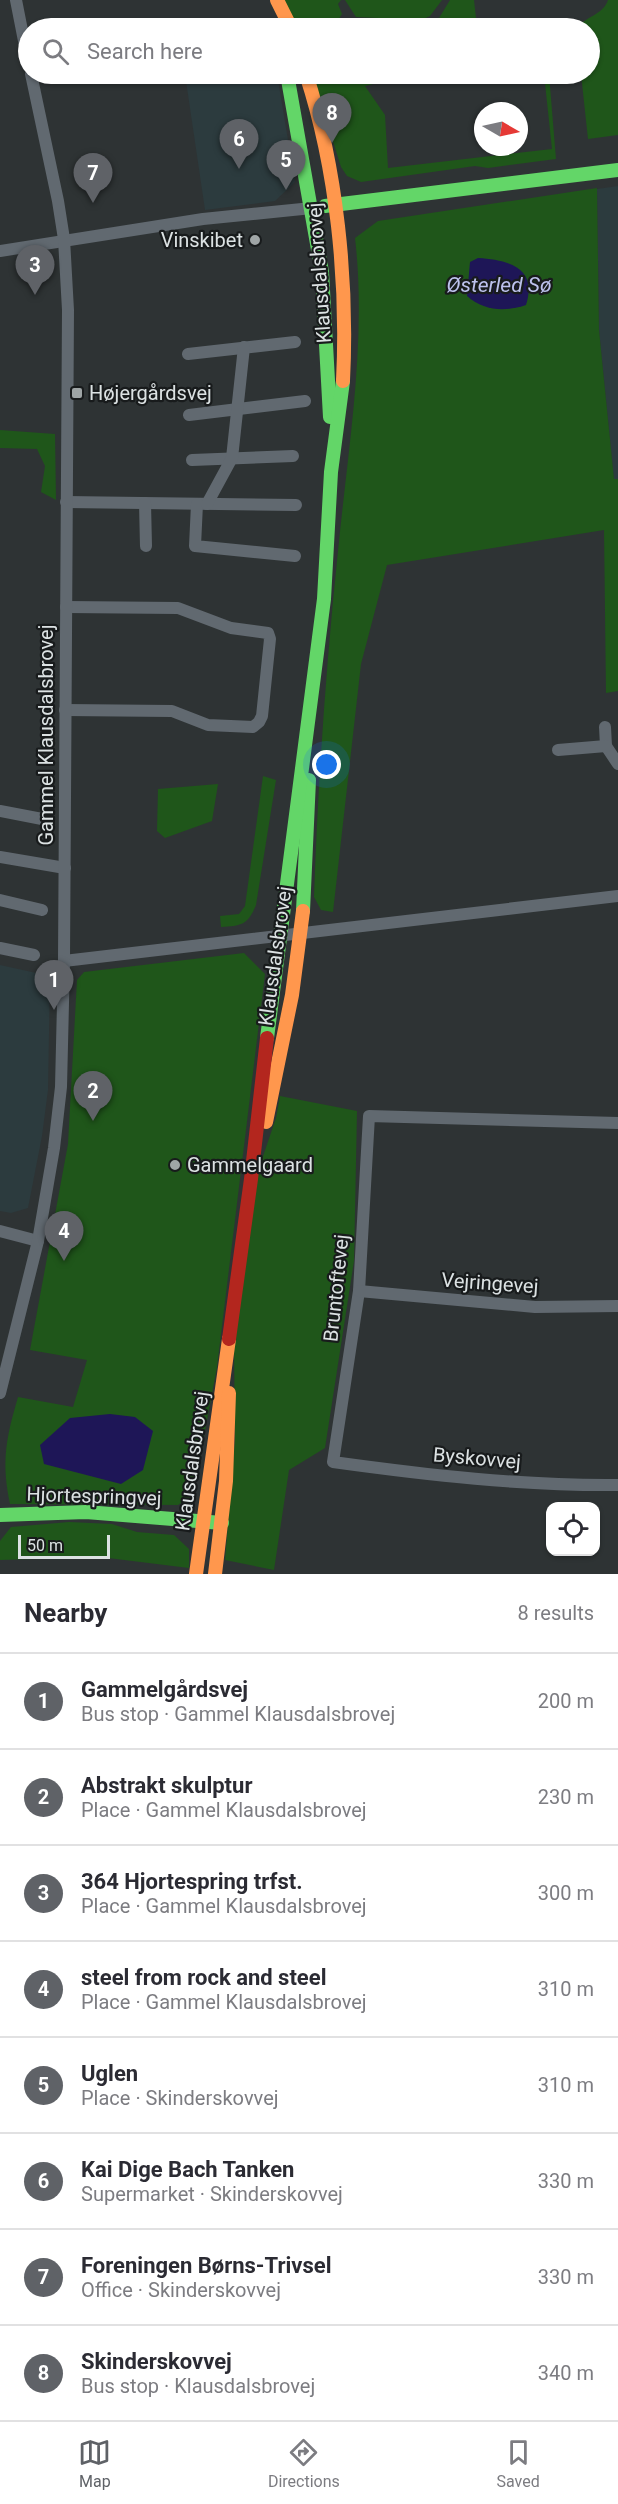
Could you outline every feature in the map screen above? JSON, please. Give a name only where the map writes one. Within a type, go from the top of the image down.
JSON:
[{"type":"street","points":[[15,0],[19,18]]},
{"type":"street","points":[[275,0],[278,18]]},
{"type":"street","points":[[275,0],[285,18]]},
{"type":"street","name":"Gammel Klausdalsbrovej","points":[[0,1393],[38,1241],[54,1148],[61,1087],[64,961],[68,310],[64,239],[34,84]]},
{"type":"street","name":"Klausdalsbrovej","points":[[196,1574],[251,1179],[278,935],[308,734],[324,599],[331,472],[329,364],[322,272],[290,84]]},
{"type":"street","name":"Klausdalsbrovej","points":[[309,84],[316,105],[335,205],[345,338],[342,390],[331,472]]},
{"type":"street","points":[[0,251],[64,239],[203,219],[312,208],[618,170]]},
{"type":"street","points":[[188,354],[295,342]]},
{"type":"street","points":[[244,347],[232,458],[202,504],[195,546],[295,556]]},
{"type":"street","points":[[189,415],[305,401]]},
{"type":"street","points":[[192,460],[293,456]]},
{"type":"street","points":[[66,502],[296,505]]},
{"type":"street","points":[[145,503],[146,546]]},
{"type":"street","points":[[65,710],[172,711],[208,725],[253,727],[260,722],[262,716],[270,639],[268,633],[262,630],[231,628],[178,608],[66,607]]},
{"type":"street","points":[[605,727],[606,746],[618,764]]},
{"type":"street","name":"Klausdalsbrovej","points":[[251,1179],[278,1075],[302,934],[310,810],[308,734]]},
{"type":"street","points":[[558,750],[606,746]]},
{"type":"street","points":[[0,811],[42,819]]},
{"type":"street","points":[[0,859],[64,868]]},
{"type":"street","points":[[64,961],[618,896]]},
{"type":"street","points":[[0,900],[42,910]]},
{"type":"street","points":[[0,948],[34,955]]},
{"type":"street","name":"Bruntoftevej","points":[[333,1462],[359,1291],[369,1116],[618,1123]]},
{"type":"street","points":[[0,1231],[38,1241]]},
{"type":"street","name":"Vejringevej","points":[[359,1291],[536,1307],[618,1306]]},
{"type":"street","name":"Klausdalsbrovej","points":[[215,1574],[230,1437],[228,1353]]},
{"type":"street","name":"Byskovvej","points":[[333,1462],[459,1476],[579,1485],[618,1485]]},
{"type":"street","name":"Hjortespringvej","points":[[0,1515],[86,1512],[222,1523]]},
{"type":"shaded area","points":[[186,84],[279,84],[295,182],[275,201],[205,210]]},
{"type":"shaded area","points":[[618,186],[618,479],[614,480],[599,330],[597,189]]},
{"type":"shaded area","points":[[0,965],[50,976],[48,1090],[42,1136],[28,1208],[11,1213],[0,1211]]},
{"type":"green space","points":[[284,0],[341,0],[338,4],[342,14],[339,18],[291,18]]},
{"type":"green space","points":[[345,0],[442,0],[430,16],[426,18],[356,17]]},
{"type":"green space","points":[[450,0],[474,0],[476,18],[439,18]]},
{"type":"green space","points":[[608,0],[618,0],[618,135],[588,139],[582,84],[600,84],[600,18],[589,18],[606,5]]},
{"type":"green space","points":[[315,84],[373,84],[365,86],[385,115],[388,168],[492,156],[528,156],[528,152],[552,149],[545,84],[550,84],[556,159],[488,168],[475,166],[361,182],[347,176],[341,167]]},
{"type":"green space","points":[[597,188],[599,330],[614,479],[618,479],[618,691],[606,693],[604,530],[387,565],[361,664],[333,912],[321,910],[314,897],[323,724],[358,355],[358,277],[355,238],[378,221]]},
{"type":"green space","points":[[0,430],[55,434],[56,500],[41,492],[45,466],[37,449],[0,448]]},
{"type":"green space","points":[[263,776],[276,780],[256,905],[250,917],[243,923],[221,927],[220,916],[239,914],[245,906]]},
{"type":"green space","points":[[218,784],[212,821],[165,838],[157,831],[158,789]]},
{"type":"green space","points":[[244,953],[265,974],[217,1367],[193,1495],[178,1505],[10,1504],[5,1462],[10,1425],[18,1397],[73,1407],[87,1360],[30,1350],[68,1144],[77,980],[84,972]]},
{"type":"green space","points":[[280,1096],[357,1111],[354,1261],[325,1448],[289,1470],[274,1570],[225,1560],[235,1440],[234,1348],[258,1171],[276,1118]]},
{"type":"green space","points":[[69,1522],[112,1524],[137,1532],[174,1535],[189,1549],[189,1568],[100,1557],[0,1560],[0,1541],[11,1527]]},
{"type":"water","name":"Østerled Sø","points":[[478,258],[500,261],[518,268],[528,282],[529,292],[526,305],[510,309],[495,309],[480,305],[467,296],[470,262]]},
{"type":"water","points":[[110,1414],[135,1417],[153,1431],[143,1470],[121,1484],[44,1464],[40,1445],[70,1418]]},
{"type":"traffic: fast","points":[[289,84],[322,272],[330,417]]},
{"type":"traffic: fast","points":[[325,206],[618,170]]},
{"type":"traffic: fast","points":[[267,1038],[324,599],[331,472],[343,381]]},
{"type":"traffic: fast","points":[[303,911],[309,780]]},
{"type":"traffic: fast","points":[[0,1515],[86,1512],[222,1523]]},
{"type":"traffic: slow","points":[[277,0],[286,18]]},
{"type":"traffic: slow","points":[[309,84],[326,148],[338,226],[344,305],[343,381]]},
{"type":"traffic: slow","points":[[266,1122],[292,995],[303,911]]},
{"type":"traffic: slow","points":[[196,1574],[229,1339]]},
{"type":"traffic: slow","points":[[215,1574],[226,1481],[229,1393]]},
{"type":"traffic: jam","points":[[229,1339],[267,1038]]},
{"type":"place","name":"Skinderskovvej","points":[[332,143]]},
{"type":"place","name":"Kai Dige Bach Tanken","points":[[239,169]]},
{"type":"place","name":"Uglen","points":[[286,190]]},
{"type":"place","name":"Foreningen Børns-Trivsel","points":[[93,203]]},
{"type":"place","name":"Vinskibet","points":[[255,240]]},
{"type":"place","name":"364 Hjortespring trfst.","points":[[35,295]]},
{"type":"place","name":"Højergårdsvej","points":[[77,393]]},
{"type":"place","name":"Gammelgårdsvej","points":[[54,1010]]},
{"type":"place","name":"Abstrakt skulptur","points":[[93,1121]]},
{"type":"place","name":"Gammelgaard","points":[[175,1165]]},
{"type":"place","name":"steel from rock and steel","points":[[64,1261]]}]
